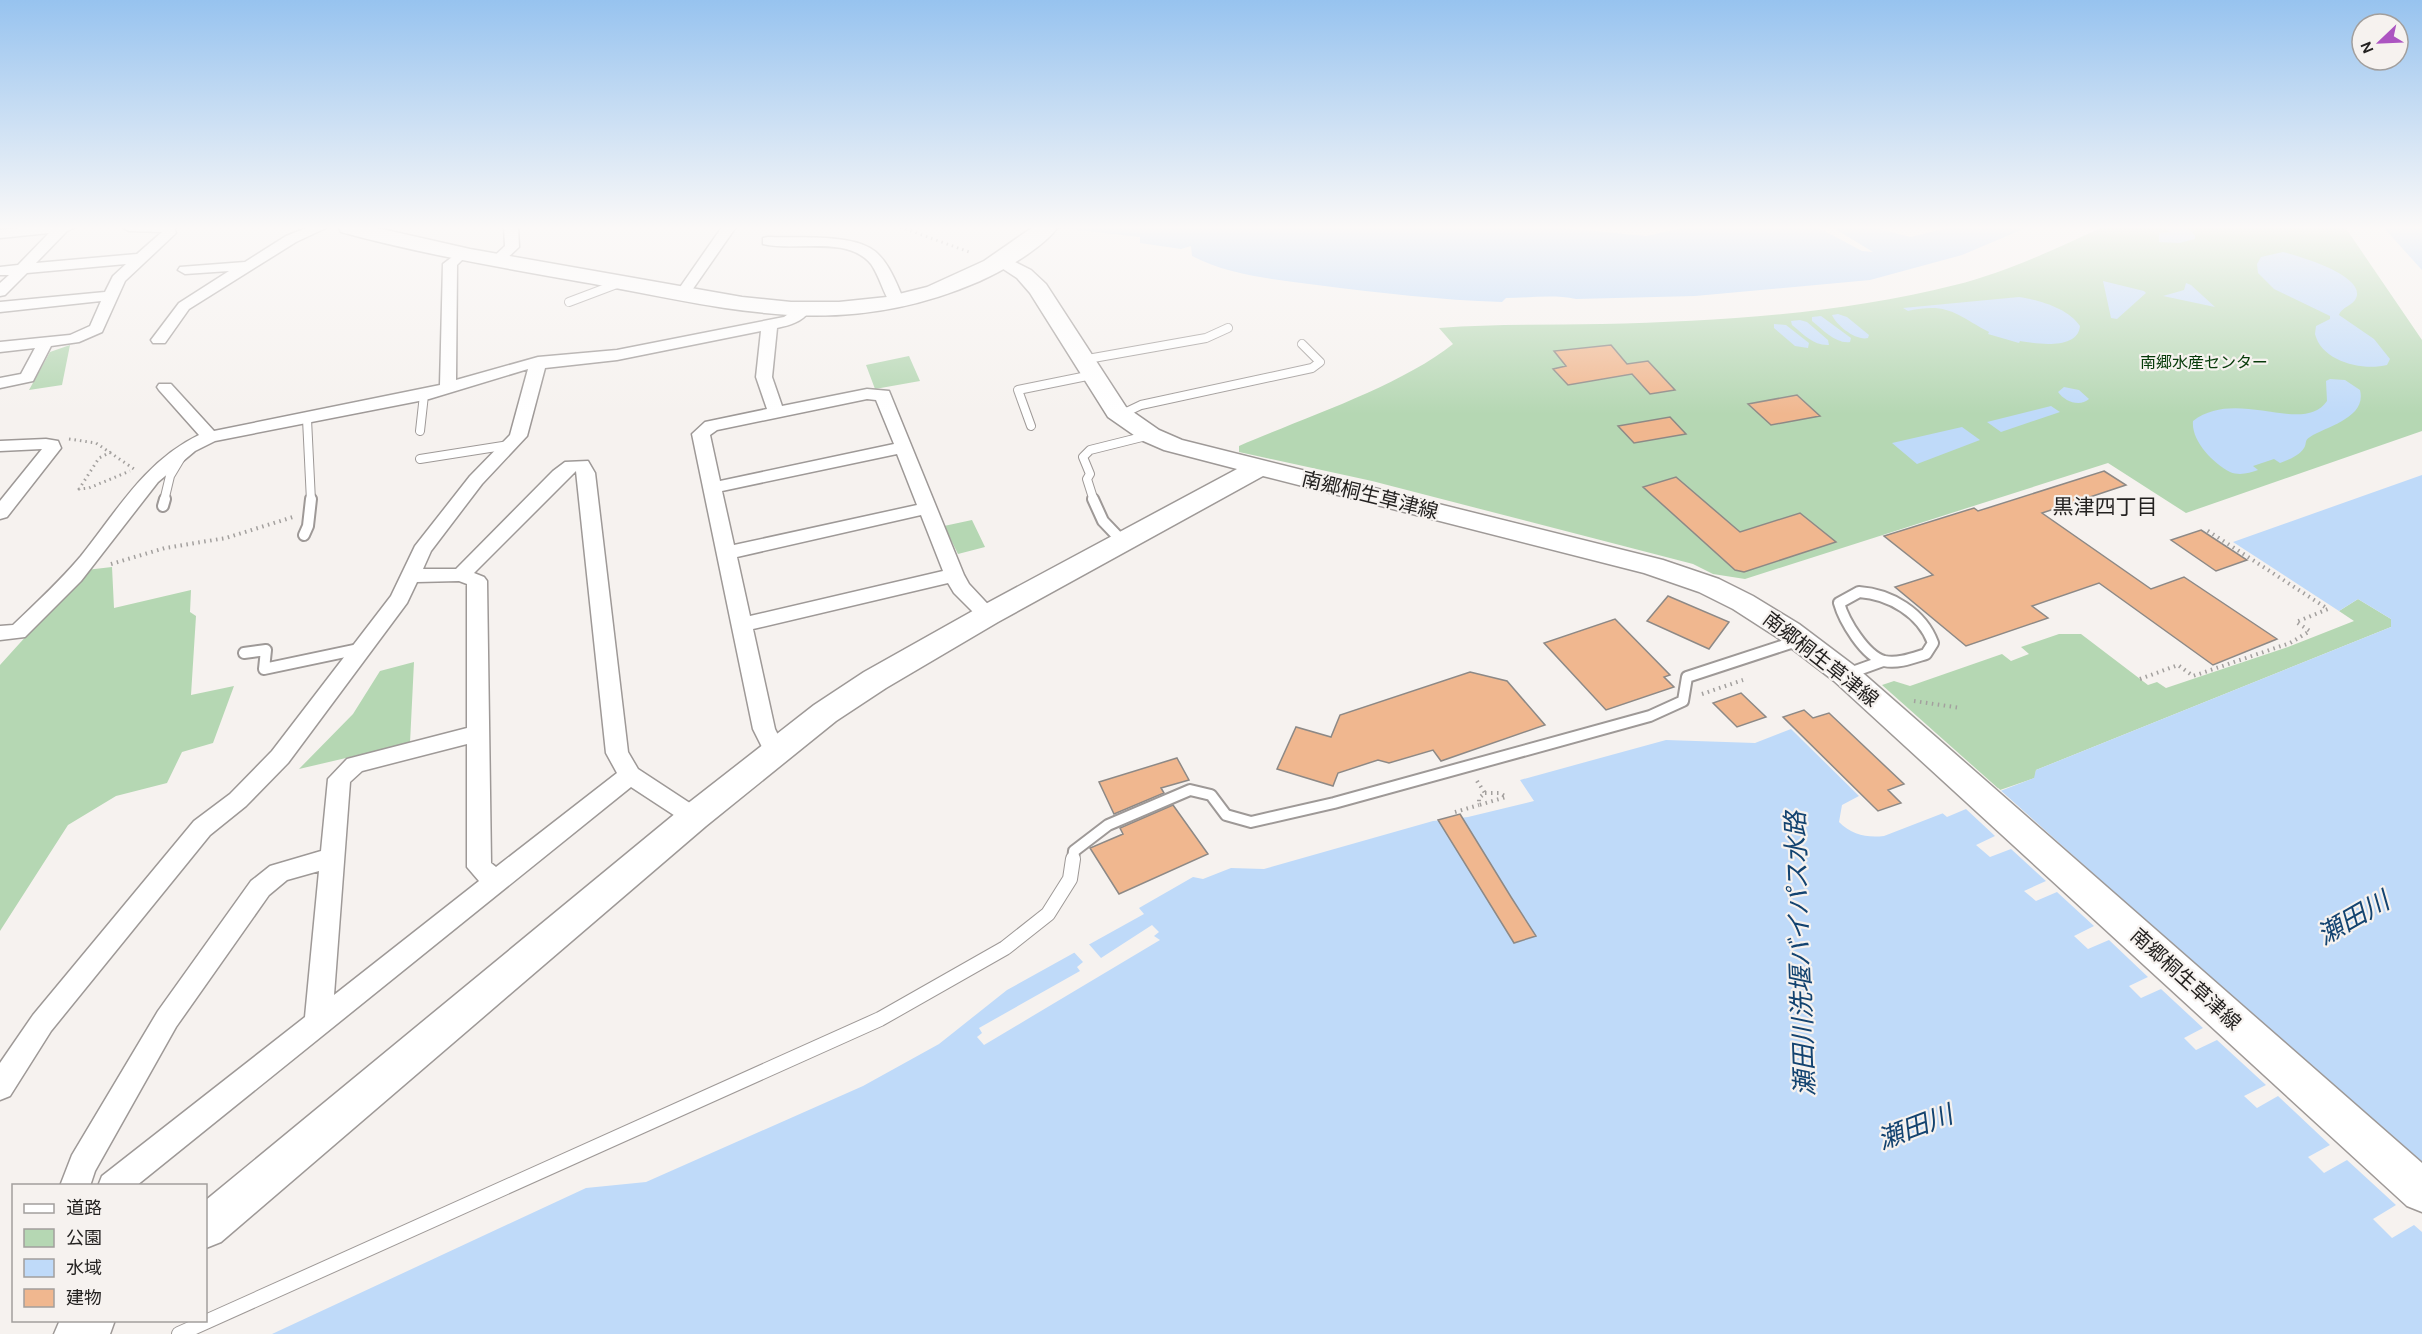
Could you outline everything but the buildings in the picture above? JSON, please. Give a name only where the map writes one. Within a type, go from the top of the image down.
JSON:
[{"type":"main road","points":[[662,289],[802,311],[864,309],[897,303],[942,289]]},
{"type":"main road","name":"南郷桐生草津線","points":[[1038,289],[1120,415],[1150,435],[1173,445],[1653,566],[1725,592],[1802,639],[1846,674],[2422,1191]]},
{"type":"main road","points":[[207,1226],[775,751],[875,680],[988,615],[1260,467]]},
{"type":"main road","points":[[77,1334],[91,1322]]},
{"type":"street","points":[[0,347],[73,339],[97,329],[113,289]]},
{"type":"street","points":[[159,340],[184,306],[211,289]]},
{"type":"street","points":[[448,387],[450,289]]},
{"type":"street","points":[[683,293],[686,289]]},
{"type":"street","points":[[891,289],[897,303]]},
{"type":"street","points":[[0,307],[110,296]]},
{"type":"street","points":[[0,633],[18,632],[81,568],[166,462],[186,447],[210,437],[424,395],[538,362],[617,355],[771,325],[789,321],[802,311]]},
{"type":"street","points":[[771,325],[764,377],[776,412]]},
{"type":"street","points":[[0,383],[27,378],[46,342]]},
{"type":"street","points":[[0,1087],[49,1014],[202,828],[238,800],[280,757],[359,649],[400,598],[422,550],[476,480],[518,436],[538,362]]},
{"type":"street","points":[[165,387],[210,437]]},
{"type":"street","points":[[775,751],[764,729],[701,434],[711,426],[867,394],[883,395],[954,575],[961,588],[988,615]]},
{"type":"street","points":[[0,446],[52,445]]},
{"type":"street","points":[[0,513],[52,445]]},
{"type":"street","points":[[713,488],[904,447]]},
{"type":"street","points":[[461,575],[559,475],[571,466],[582,465],[586,473],[617,753],[630,775],[694,817]]},
{"type":"street","points":[[727,553],[928,507]]},
{"type":"street","points":[[410,576],[461,575],[477,581],[479,867],[495,881]]},
{"type":"street","points":[[742,625],[954,575]]},
{"type":"street","points":[[318,1022],[339,779],[355,765],[478,733]]},
{"type":"street","points":[[112,1184],[630,775]]},
{"type":"street","points":[[75,1184],[82,1165],[167,1019],[260,888],[279,873],[333,857]]},
{"type":"lane","points":[[569,302],[603,289]]},
{"type":"lane","points":[[1031,426],[1018,390],[1087,367],[1206,338],[1228,328]]},
{"type":"lane","points":[[1120,415],[1141,405],[1312,368],[1320,362],[1302,344]]},
{"type":"lane","points":[[420,431],[424,395]]},
{"type":"lane","points":[[304,535],[309,529],[310,512],[307,419]]},
{"type":"lane","points":[[1123,542],[1108,531],[1100,520],[1087,479],[1090,474],[1083,457],[1090,450],[1150,435]]},
{"type":"lane","points":[[420,459],[509,445]]},
{"type":"lane","points":[[163,506],[170,476],[186,447]]},
{"type":"lane","points":[[1846,674],[1883,661],[1901,661],[1926,654],[1933,643],[1931,631],[1896,602],[1878,594],[1859,592],[1839,603],[1842,620],[1856,638],[1883,661]]},
{"type":"lane","points":[[207,1321],[880,1019],[1005,948],[1048,914],[1070,879],[1074,851],[1108,825],[1148,807],[1190,790],[1211,795],[1226,815],[1251,822],[1334,804],[1650,716],[1683,700],[1688,677],[1802,639]]},
{"type":"lane","points":[[244,653],[266,650],[264,669],[359,649]]},
{"type":"lane","points":[[179,1334],[206,1322]]},
{"type":"path","points":[[52,445],[78,438],[111,452],[134,470]]},
{"type":"path","points":[[111,452],[99,459],[79,489],[89,489],[134,470],[166,462]]},
{"type":"path","points":[[81,568],[117,563],[165,548],[226,538],[310,512]]},
{"type":"path","points":[[2140,679],[2178,665],[2193,676],[2276,646],[2286,645],[2301,639],[2310,631],[2296,622],[2328,609],[2205,529]]},
{"type":"path","points":[[1904,699],[1961,708]]},
{"type":"path","points":[[1481,787],[1485,793]]},
{"type":"path","points":[[1455,812],[1479,805],[1506,797],[1500,793],[1485,793],[1479,798],[1479,805]]},
{"type":"green space","name":"南郷水産センター","points":[[1937,289],[2387,289],[2422,340],[2422,431],[2186,513],[2108,463],[1745,579],[1713,574],[1693,564],[1372,481],[1239,452],[1239,446],[1350,401],[1431,360],[1453,344],[1439,328],[1736,318],[1824,309]]},
{"type":"green space","points":[[70,345],[62,385],[29,390],[50,352]]},
{"type":"green space","points":[[909,356],[920,381],[875,389],[866,365]]},
{"type":"green space","points":[[972,520],[985,547],[958,554],[944,526]]},
{"type":"green space","points":[[112,567],[114,608],[191,590],[190,612],[196,616],[191,695],[234,686],[213,743],[182,752],[167,783],[116,796],[68,825],[0,931],[0,665],[86,570]]},
{"type":"green space","points":[[2358,599],[2391,619],[2391,627],[2036,770],[2035,778],[2000,790],[1882,685],[1894,681],[1910,686],[2002,654],[2011,661],[2029,654],[2021,647],[2059,634],[2081,634],[2148,685],[2157,682],[2166,688],[2288,647],[2354,621],[2339,611]]},
{"type":"green space","points":[[414,662],[410,743],[299,769],[353,714],[380,671]]},
{"type":"water","points":[[1351,289],[1769,289],[1695,296],[1506,298],[1502,302]]},
{"type":"water","points":[[2105,289],[2137,289],[2146,293],[2117,319],[2111,318]]},
{"type":"water","points":[[2196,289],[2215,307],[2163,296]]},
{"type":"water","points":[[2275,289],[2356,289],[2356,299],[2339,315],[2374,339],[2390,359],[2387,365],[2367,367],[2356,365],[2335,358],[2326,352],[2319,344],[2315,334],[2316,326],[2330,319],[2330,316]]},
{"type":"water","points":[[2019,297],[2044,303],[2068,314],[2080,326],[2078,334],[2072,339],[2056,344],[2020,341],[2019,343],[1988,334],[1989,332],[1943,309],[1908,311],[1903,308]]},
{"type":"water","points":[[1832,315],[1847,317],[1869,335],[1868,338],[1858,337],[1842,328]]},
{"type":"water","points":[[1821,316],[1851,338],[1850,342],[1835,339],[1812,321],[1812,317]]},
{"type":"water","points":[[1791,321],[1807,322],[1828,340],[1829,345],[1814,341],[1792,325]]},
{"type":"water","points":[[1774,324],[1786,325],[1809,343],[1808,348],[1795,346],[1774,328]]},
{"type":"water","points":[[2345,380],[2360,390],[2361,400],[2358,408],[2344,420],[2308,438],[2302,451],[2286,461],[2280,463],[2274,459],[2253,466],[2258,470],[2237,474],[2223,468],[2199,444],[2193,429],[2193,421],[2210,412],[2229,408],[2286,414],[2316,411],[2327,401],[2326,381]]},
{"type":"water","points":[[2064,387],[2079,390],[2089,399],[2081,403],[2069,401],[2058,392]]},
{"type":"water","points":[[2051,406],[2060,412],[2001,432],[1987,422]]},
{"type":"water","points":[[1962,427],[1980,440],[1917,464],[1892,443]]},
{"type":"water","points":[[2422,475],[2422,1334],[272,1334],[586,1188],[646,1182],[863,1086],[939,1044],[1007,990],[1144,914],[1139,908],[1193,877],[1203,879],[1231,868],[1264,869],[1433,821],[1468,817],[1534,801],[1520,780],[1666,740],[1755,743],[1791,729],[1859,796],[1842,805],[1839,822],[1854,833],[1866,836],[1884,836],[2034,778],[2036,770],[2391,627],[2391,619],[2358,599],[2339,611],[2233,542]]},
{"type":"pier","points":[[1998,788],[2422,1169],[2422,1232],[2414,1225],[2392,1238],[2373,1219],[2396,1205],[2347,1160],[2324,1173],[2308,1157],[2330,1145],[2278,1096],[2257,1108],[2244,1096],[2266,1085],[2217,1040],[2196,1050],[2184,1038],[2203,1028],[2161,989],[2141,998],[2129,986],[2148,977],[2109,940],[2088,949],[2074,936],[2094,926],[2057,892],[2036,901],[2024,891],[2046,881],[2011,849],[1990,857],[1976,845],[1995,836],[1966,809],[1947,817],[1940,811]]},
{"type":"pier","points":[[1152,925],[1159,932],[1154,936],[1160,940],[984,1045],[977,1037],[982,1033],[979,1028],[1080,971],[1077,967],[1083,962],[1072,950],[1087,942],[1101,958]]},
{"type":"district","name":"黒津四丁目","points":[[2105,507]]},
{"type":"water label","name":"瀬田川","points":[[2353,918]]},
{"type":"water label","name":"瀬田川洗堰バイパス水路","points":[[1800,954]]},
{"type":"water label","name":"瀬田川","points":[[1915,1127]]}]
